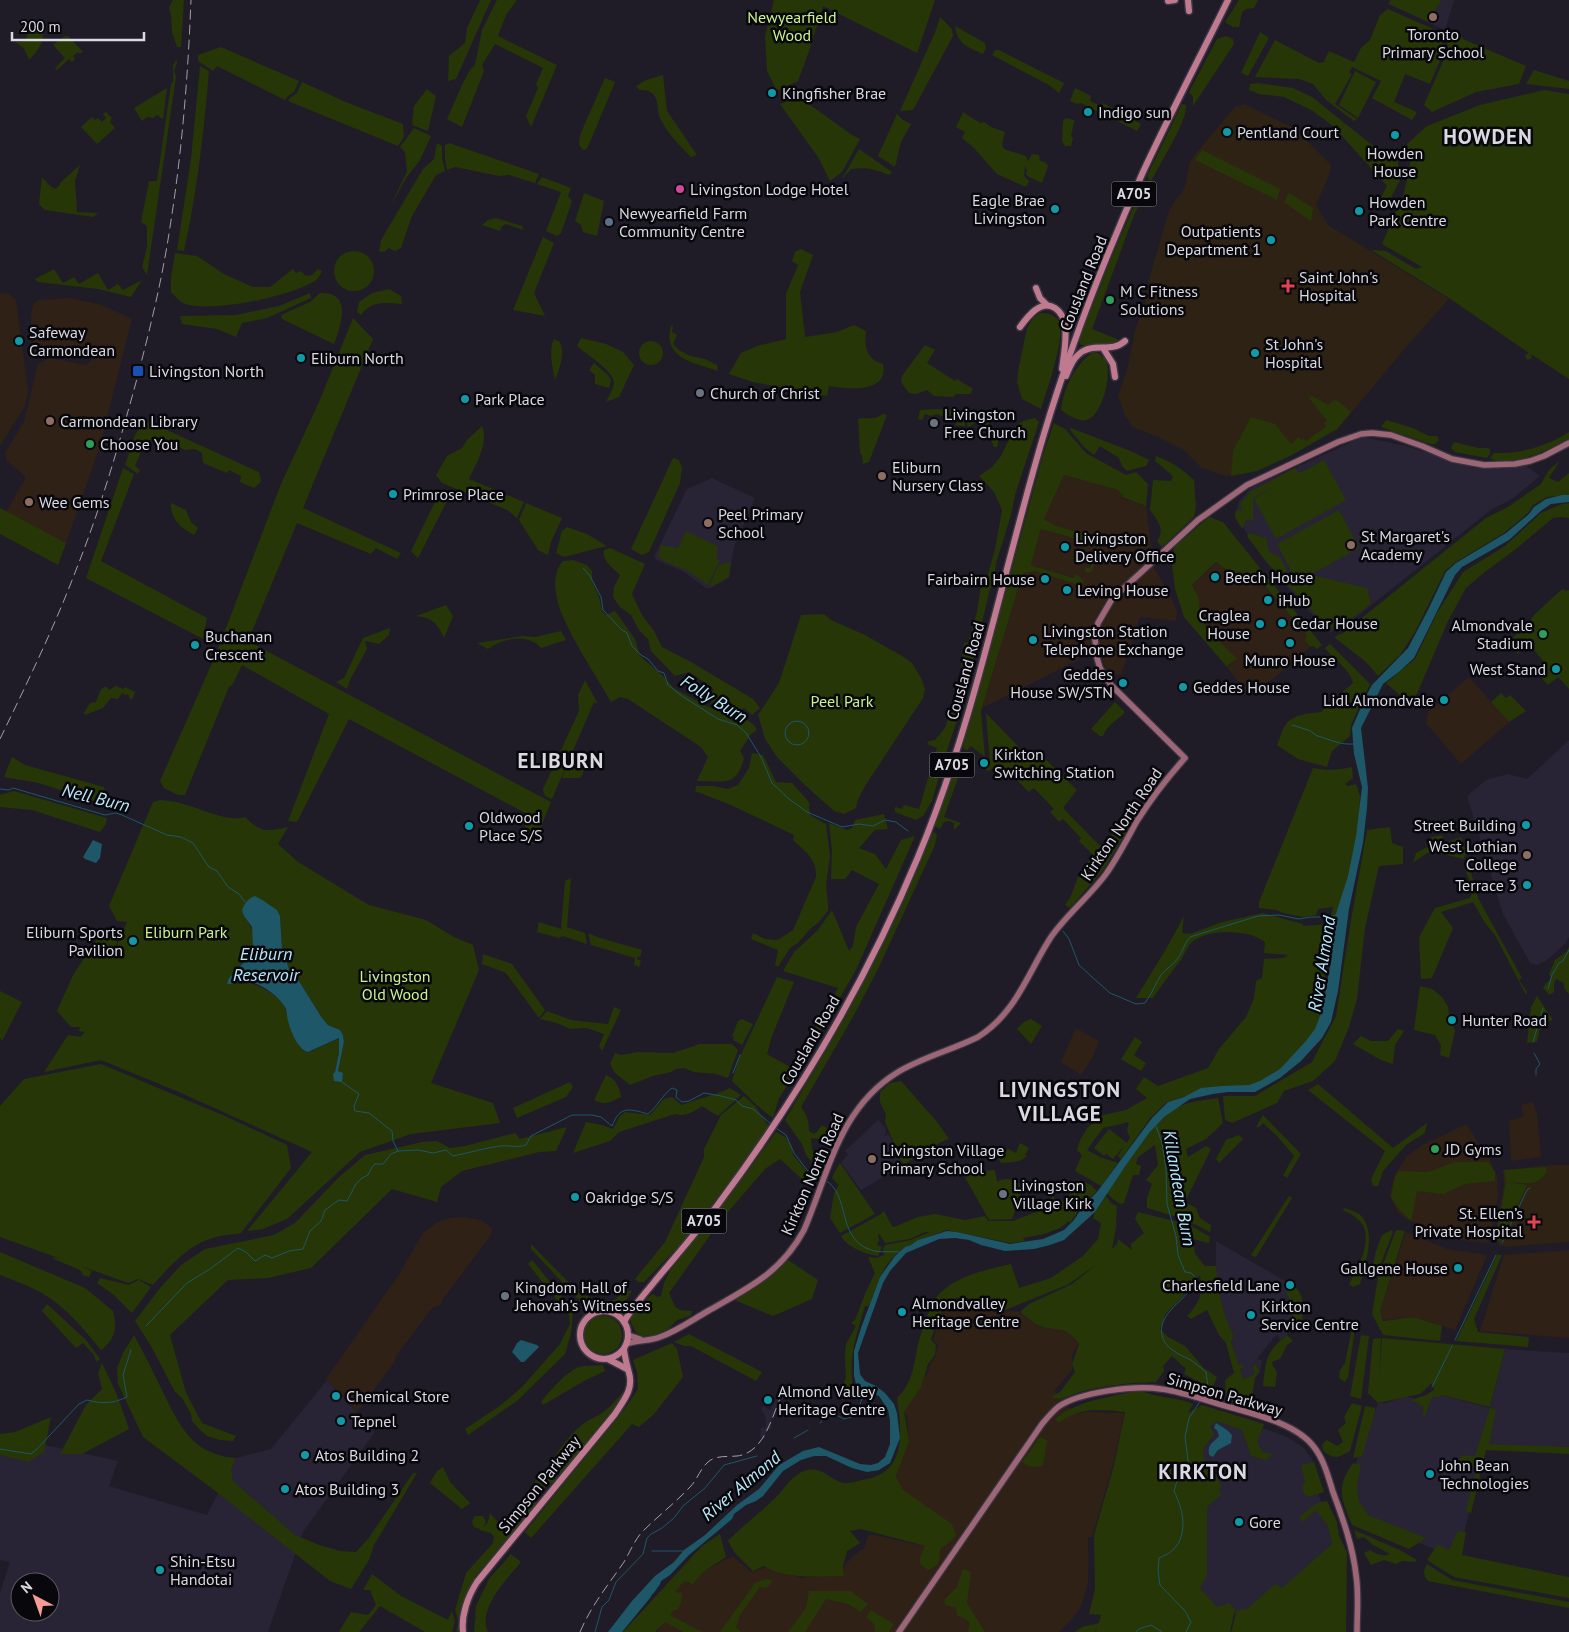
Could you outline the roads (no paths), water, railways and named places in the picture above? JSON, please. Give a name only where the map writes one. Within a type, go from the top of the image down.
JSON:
[{"type":"main road","points":[[1188,0],[1188,11]]},
{"type":"main road","name":"Cousland Road","points":[[624,1322],[636,1303],[715,1208],[784,1111],[864,973],[918,858],[955,755],[983,662],[1023,508],[1081,322],[1143,173],[1228,0]]},
{"type":"main road","points":[[1020,327],[1032,312],[1047,305],[1040,298],[1036,288]]},
{"type":"main road","name":"A705","points":[[1047,305],[1057,310],[1064,320],[1063,362],[1057,395]]},
{"type":"main road","points":[[1115,377],[1113,364],[1103,348],[1117,347],[1125,341]]},
{"type":"main road","name":"A705","points":[[1057,395],[1074,359],[1086,349],[1094,347],[1103,348]]},
{"type":"main road","name":"Kirkton North Road","points":[[625,1347],[642,1340],[654,1340],[675,1330],[743,1291],[782,1262],[796,1244],[810,1216],[839,1140],[850,1120],[867,1097],[888,1079],[907,1067],[963,1045],[990,1029],[1004,1016],[1016,1000],[1052,937],[1105,875],[1148,804],[1166,779],[1185,758],[1111,685],[1100,668],[1095,639],[1098,623],[1112,599],[1136,576],[1198,520],[1247,485],[1349,437],[1372,433],[1391,435],[1452,459],[1484,465],[1508,465],[1530,461],[1569,443]]},
{"type":"main road","name":"Cousland Road","points":[[616,1314],[636,1303]]},
{"type":"main road","name":"A705","points":[[616,1314],[603,1311],[591,1314],[584,1322],[580,1333],[582,1345],[589,1354],[596,1358],[608,1359],[627,1369]]},
{"type":"main road","points":[[608,1359],[616,1356],[625,1347],[628,1335],[624,1322],[616,1314]]},
{"type":"main road","points":[[628,1335],[642,1340]]},
{"type":"main road","name":"Simpson Parkway","points":[[462,1630],[472,1589],[624,1401],[630,1385],[625,1347]]},
{"type":"main road","name":"Simpson Parkway","points":[[899,1632],[1042,1424],[1058,1407],[1078,1397],[1103,1392],[1136,1388],[1160,1388],[1252,1413],[1290,1427],[1313,1445],[1322,1460],[1351,1547],[1357,1581],[1357,1632]]},
{"type":"main road","points":[[464,1616],[468,1632]]},
{"type":"water","points":[[1569,495],[1569,502],[1551,504],[1509,540],[1462,567],[1455,575],[1414,658],[1383,684],[1361,728],[1368,788],[1363,843],[1349,909],[1338,991],[1331,1022],[1322,1038],[1301,1061],[1280,1078],[1255,1092],[1228,1092],[1190,1099],[1164,1117],[1149,1133],[1095,1212],[1064,1240],[1034,1249],[1005,1251],[969,1240],[955,1238],[939,1239],[906,1253],[890,1271],[883,1283],[858,1353],[860,1374],[865,1381],[885,1393],[894,1404],[897,1413],[900,1438],[890,1463],[879,1470],[867,1472],[852,1468],[826,1456],[814,1456],[801,1460],[783,1471],[763,1496],[734,1514],[732,1519],[661,1581],[650,1598],[622,1632],[608,1632],[632,1601],[655,1576],[674,1562],[684,1550],[705,1535],[737,1505],[759,1489],[779,1465],[803,1451],[819,1447],[860,1464],[871,1465],[878,1463],[885,1457],[890,1444],[888,1410],[879,1396],[856,1384],[854,1376],[854,1351],[880,1277],[895,1256],[905,1247],[918,1240],[947,1231],[1010,1244],[1043,1239],[1064,1230],[1097,1192],[1152,1118],[1168,1102],[1184,1097],[1201,1088],[1249,1085],[1260,1081],[1280,1069],[1305,1042],[1315,1029],[1322,1011],[1332,955],[1334,920],[1348,876],[1356,836],[1362,787],[1354,754],[1352,728],[1365,698],[1372,685],[1408,648],[1446,572],[1456,563],[1506,533],[1529,514],[1534,507],[1546,499]]},
{"type":"water","points":[[93,840],[102,844],[100,858],[96,863],[83,857]]},
{"type":"water","name":"Eliburn Reservoir","points":[[255,896],[277,910],[280,916],[282,949],[289,969],[299,981],[322,1018],[328,1025],[340,1030],[343,1035],[344,1042],[338,1071],[343,1073],[342,1082],[334,1081],[333,1074],[339,1053],[339,1038],[308,1052],[298,1044],[288,1021],[286,1009],[275,996],[260,985],[250,982],[244,981],[227,984],[229,978],[246,960],[253,947],[252,927],[242,910],[250,898]]},
{"type":"water","points":[[521,1340],[539,1347],[524,1362],[521,1362],[512,1352]]},
{"type":"water","points":[[1216,1423],[1232,1435],[1231,1443],[1218,1450],[1213,1457],[1209,1455],[1209,1448],[1219,1436],[1214,1428]]},
{"type":"waterway","name":"Folly Burn","points":[[583,568],[590,576],[601,597],[603,610],[627,633],[632,646],[648,659],[658,671],[664,673],[668,685],[682,696],[718,719],[737,725],[746,733],[761,757],[772,783],[789,799],[807,812],[842,827],[859,824],[873,826],[885,820],[896,822],[908,831]]},
{"type":"waterway","points":[[797,721],[806,724],[809,733],[806,742],[797,745],[788,742],[785,733],[788,724],[797,721]]},
{"type":"waterway","points":[[1292,725],[1336,742],[1354,744]]},
{"type":"waterway","name":"Nell Burn","points":[[0,789],[9,790],[13,788],[105,815],[116,813],[167,835],[181,837],[193,843],[209,867],[217,871],[228,887],[239,894],[245,902]]},
{"type":"waterway","name":"Folly Burn","points":[[1063,931],[1069,939],[1079,965],[1110,993],[1136,1004],[1145,1003],[1161,975],[1180,955],[1190,937],[1258,916],[1279,915],[1299,919],[1337,915]]},
{"type":"waterway","points":[[1548,989],[1552,975],[1569,950]]},
{"type":"waterway","points":[[1533,1042],[1543,1008]]},
{"type":"waterway","points":[[1534,1053],[1540,1064],[1536,1069],[1536,1075]]},
{"type":"waterway","points":[[733,1073],[740,1055]]},
{"type":"waterway","points":[[342,1082],[359,1094],[354,1106],[355,1111],[369,1113],[392,1131],[393,1141],[398,1151]]},
{"type":"waterway","points":[[146,1326],[187,1283],[238,1248],[246,1252],[255,1261],[265,1255],[272,1258],[289,1251],[303,1249],[310,1231],[321,1221],[325,1210],[339,1200],[347,1201],[356,1184],[368,1175],[375,1164],[383,1164],[391,1154],[398,1151],[418,1150],[433,1153],[446,1150],[453,1156],[500,1146],[523,1146],[526,1145],[531,1136],[572,1115],[601,1117],[612,1126],[618,1115],[626,1110],[648,1114],[672,1088],[677,1090],[676,1097],[682,1102],[689,1101],[704,1093],[736,1100],[742,1106],[753,1109],[771,1124]]},
{"type":"waterway","name":"Killandean Burn","points":[[1156,1126],[1162,1143],[1166,1169],[1167,1204],[1176,1236],[1178,1255],[1185,1272],[1191,1273],[1197,1279],[1166,1316],[1163,1321],[1162,1332],[1165,1342],[1169,1347],[1191,1360],[1206,1372],[1208,1388],[1203,1396]]},
{"type":"waterway","points":[[776,1128],[786,1135],[794,1153],[807,1170],[822,1179]]},
{"type":"waterway","points":[[825,1180],[838,1195],[848,1227],[860,1244],[874,1251],[899,1252]]},
{"type":"waterway","points":[[1502,1243],[1527,1190],[1530,1188]]},
{"type":"waterway","points":[[1455,1340],[1496,1255]]},
{"type":"waterway","points":[[1432,1387],[1452,1346]]},
{"type":"waterway","points":[[0,1449],[31,1454],[79,1404],[87,1400],[102,1403],[117,1401],[127,1397],[123,1375],[131,1350]]},
{"type":"waterway","points":[[858,1409],[866,1389]]},
{"type":"waterway","name":"Killandean Burn","points":[[1186,1632],[1191,1622],[1185,1611],[1160,1585],[1158,1571],[1159,1558],[1173,1550],[1181,1537],[1183,1529],[1182,1513],[1174,1491],[1177,1481],[1189,1468],[1185,1437],[1189,1418],[1201,1400]]},
{"type":"waterway","points":[[820,1423],[832,1409]]},
{"type":"waterway","points":[[831,1412],[844,1419],[851,1417]]},
{"type":"waterway","points":[[794,1438],[808,1430]]},
{"type":"waterway","name":"River Almond","points":[[595,1632],[602,1607],[609,1600],[616,1582],[643,1554],[647,1538],[674,1518],[683,1506],[705,1488],[724,1465],[757,1456]]},
{"type":"waterway","points":[[652,1551],[684,1551]]},
{"type":"waterway","name":"Killandean Burn","points":[[1136,1632],[1151,1625],[1162,1632]]},
{"type":"railway","points":[[0,739],[68,592],[85,547],[108,479],[140,366],[167,247],[178,171],[184,114],[191,0]]},
{"type":"railway","points":[[580,1632],[595,1604],[642,1532],[690,1487],[708,1462],[718,1457],[737,1456],[754,1448],[766,1433],[781,1396]]},
{"type":"place","name":"Toronto Primary School","points":[[1433,17]]},
{"type":"place","name":"Kingfisher Brae","points":[[772,93]]},
{"type":"place","name":"Indigo sun","points":[[1088,112]]},
{"type":"place","name":"Pentland Court","points":[[1227,132]]},
{"type":"place","name":"Howden House","points":[[1395,135]]},
{"type":"place","name":"Livingston Lodge Hotel","points":[[680,189]]},
{"type":"place","name":"Eagle Brae Livingston","points":[[1055,209]]},
{"type":"place","name":"Howden Park Centre","points":[[1359,211]]},
{"type":"place","name":"Newyearfield Farm Community Centre","points":[[609,222]]},
{"type":"place","name":"Outpatients Department 1","points":[[1271,240]]},
{"type":"place","name":"Saint John's Hospital","points":[[1288,286]]},
{"type":"place","name":"M C Fitness Solutions","points":[[1110,300]]},
{"type":"place","name":"Safeway Carmondean","points":[[19,341]]},
{"type":"place","name":"St John's Hospital","points":[[1255,353]]},
{"type":"place","name":"Eliburn North","points":[[301,358]]},
{"type":"place","name":"Livingston North","points":[[138,371]]},
{"type":"place","name":"Church of Christ","points":[[700,393]]},
{"type":"place","name":"Park Place","points":[[465,399]]},
{"type":"place","name":"Carmondean Library","points":[[50,421]]},
{"type":"place","name":"Livingston Free Church","points":[[934,423]]},
{"type":"place","name":"Choose You","points":[[90,444]]},
{"type":"place","name":"Eliburn Nursery Class","points":[[882,476]]},
{"type":"place","name":"Primrose Place","points":[[393,494]]},
{"type":"place","name":"Wee Gems","points":[[29,502]]},
{"type":"place","name":"Peel Primary School","points":[[708,523]]},
{"type":"place","name":"St Margaret's Academy","points":[[1351,545]]},
{"type":"place","name":"Livingston Delivery Office","points":[[1065,547]]},
{"type":"place","name":"Beech House","points":[[1215,577]]},
{"type":"place","name":"Fairbairn House","points":[[1045,579]]},
{"type":"place","name":"Leving House","points":[[1067,590]]},
{"type":"place","name":"iHub","points":[[1268,600]]},
{"type":"place","name":"Cedar House","points":[[1282,623]]},
{"type":"place","name":"Craglea House","points":[[1260,624]]},
{"type":"place","name":"Almondvale Stadium","points":[[1543,634]]},
{"type":"place","name":"Livingston Station Telephone Exchange","points":[[1033,640]]},
{"type":"place","name":"Munro House","points":[[1290,643]]},
{"type":"place","name":"Buchanan Crescent","points":[[195,645]]},
{"type":"place","name":"West Stand","points":[[1556,669]]},
{"type":"place","name":"Geddes House SW/STN","points":[[1123,683]]},
{"type":"place","name":"Geddes House","points":[[1183,687]]},
{"type":"place","name":"Lidl Almondvale","points":[[1444,700]]},
{"type":"place","name":"Kirkton Switching Station","points":[[984,763]]},
{"type":"place","name":"Street Building","points":[[1526,825]]},
{"type":"place","name":"Oldwood Place S/S","points":[[469,826]]},
{"type":"place","name":"West Lothian College","points":[[1527,855]]},
{"type":"place","name":"Terrace 3","points":[[1527,885]]},
{"type":"place","name":"Eliburn Sports Pavilion","points":[[133,941]]},
{"type":"place","name":"Hunter Road","points":[[1452,1020]]},
{"type":"place","name":"JD Gyms","points":[[1435,1149]]},
{"type":"place","name":"Livingston Village Primary School","points":[[872,1159]]},
{"type":"place","name":"Livingston Village Kirk","points":[[1003,1194]]},
{"type":"place","name":"Oakridge S/S","points":[[575,1197]]},
{"type":"place","name":"St. Ellen’s Private Hospital","points":[[1534,1222]]},
{"type":"place","name":"Gallgene House","points":[[1458,1268]]},
{"type":"place","name":"Charlesfield Lane","points":[[1290,1285]]},
{"type":"place","name":"Kingdom Hall of Jehovah's Witnesses","points":[[505,1296]]},
{"type":"place","name":"Almondvalley Heritage Centre","points":[[902,1312]]},
{"type":"place","name":"Kirkton Service Centre","points":[[1251,1315]]},
{"type":"place","name":"Chemical Store","points":[[336,1396]]},
{"type":"place","name":"Almond Valley Heritage Centre","points":[[768,1400]]},
{"type":"place","name":"Tepnel","points":[[341,1421]]},
{"type":"place","name":"Atos Building 2","points":[[305,1455]]},
{"type":"place","name":"John Bean Technologies","points":[[1430,1474]]},
{"type":"place","name":"Atos Building 3","points":[[285,1489]]},
{"type":"place","name":"Gore","points":[[1239,1522]]},
{"type":"place","name":"Shin-Etsu Handotai","points":[[160,1570]]},
{"type":"district","name":"HOWDEN","points":[[1488,137]]},
{"type":"district","name":"ELIBURN","points":[[561,761]]},
{"type":"district","name":"LIVINGSTON VILLAGE","points":[[1060,1102]]},
{"type":"district","name":"KIRKTON","points":[[1203,1472]]},
{"type":"park label","name":"Newyearfield Wood","points":[[792,26]]},
{"type":"park label","name":"Peel Park","points":[[842,701]]},
{"type":"park label","name":"Eliburn Park","points":[[186,932]]},
{"type":"park label","name":"Livingston Old Wood","points":[[395,985]]}]
